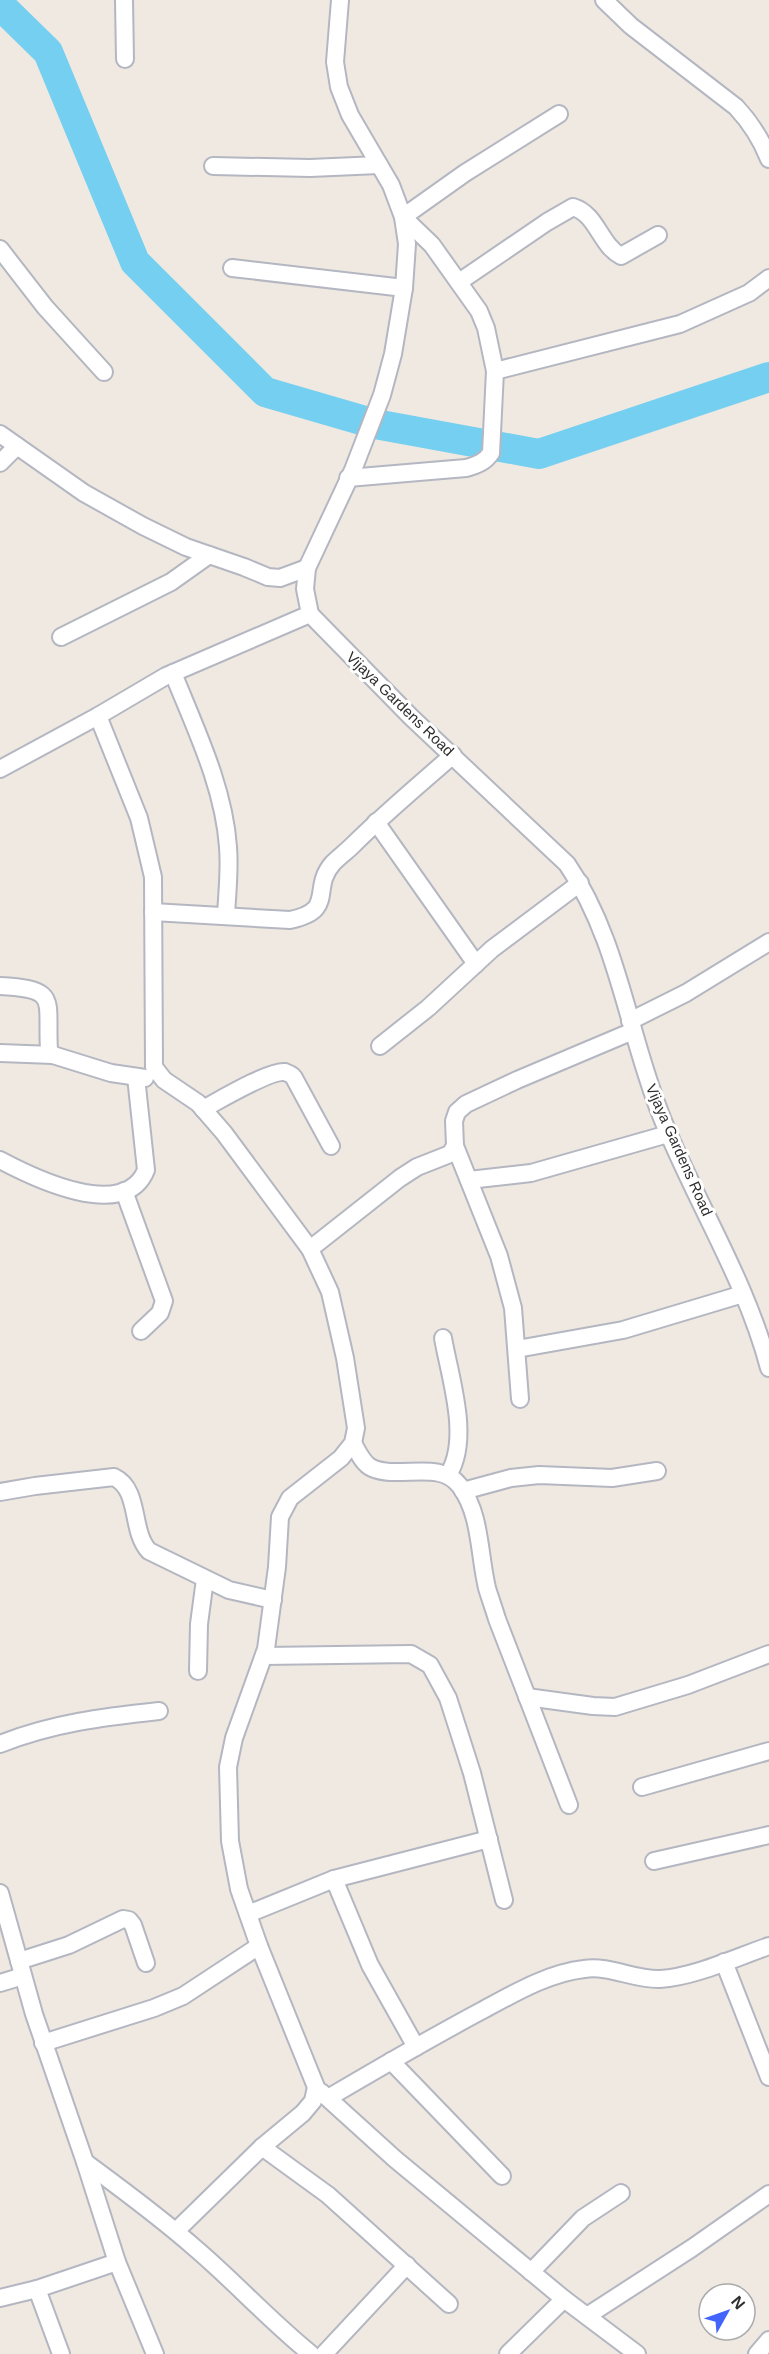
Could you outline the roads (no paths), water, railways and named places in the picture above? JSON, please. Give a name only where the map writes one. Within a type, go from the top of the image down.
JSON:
[{"type":"street","points":[[124,0],[125,59]]},
{"type":"street","points":[[0,770],[173,673],[310,614],[305,589],[307,568],[350,474],[382,395],[393,354],[404,288],[407,244],[403,217],[391,185],[350,115],[339,87],[335,62],[340,0]]},
{"type":"street","points":[[604,0],[631,26],[736,107],[748,120],[769,159]]},
{"type":"street","points":[[403,217],[465,173],[558,114]]},
{"type":"street","points":[[213,166],[310,168],[379,165]]},
{"type":"street","points":[[459,282],[573,207],[581,209],[590,218],[610,247],[621,256],[658,235]]},
{"type":"street","points":[[350,474],[466,468],[479,464],[491,453],[495,371],[486,328],[479,311],[432,245],[403,217]]},
{"type":"street","points":[[0,249],[45,307],[104,372]]},
{"type":"street","points":[[232,268],[404,288]]},
{"type":"street","points":[[495,371],[680,324],[749,293],[769,278]]},
{"type":"street","points":[[0,434],[84,493],[186,547],[268,577],[280,578],[307,568]]},
{"type":"street","points":[[0,463],[17,446]]},
{"type":"street","points":[[61,637],[171,582],[209,555]]},
{"type":"street","name":"Vijaya Gardens Road","points":[[310,614],[411,717],[567,864],[580,883],[599,926],[649,1084],[669,1134],[743,1293],[762,1319],[769,1368]]},
{"type":"street","points":[[173,673],[203,747],[222,807],[228,848],[226,916]]},
{"type":"street","points":[[98,716],[139,818],[153,877],[154,1067],[164,1080]]},
{"type":"street","points":[[153,912],[290,920],[305,917],[314,912],[320,902],[325,875],[333,863],[453,755]]},
{"type":"street","points":[[376,822],[476,964]]},
{"type":"street","points":[[380,1046],[428,1008],[492,949],[580,883]]},
{"type":"street","points":[[520,1399],[513,1308],[499,1256],[455,1146],[454,1121],[457,1112],[466,1104],[632,1026],[686,993],[767,949]]},
{"type":"street","points":[[0,986],[39,991],[46,998],[50,1050],[53,1055]]},
{"type":"street","points":[[0,1053],[53,1055],[111,1073],[164,1080],[179,1088],[203,1109],[224,1133],[310,1249],[330,1292],[356,1428],[353,1443],[341,1458],[290,1498],[280,1517],[273,1600],[264,1656],[234,1738],[228,1767],[230,1841],[239,1889],[259,1946],[322,2093],[395,2159],[531,2272],[637,2354]]},
{"type":"street","points":[[203,1109],[267,1076],[285,1072],[293,1076],[331,1146]]},
{"type":"street","points":[[0,1160],[52,1185],[102,1195],[124,1191],[143,1177],[146,1170],[136,1077]]},
{"type":"street","points":[[469,1180],[531,1173],[669,1134]]},
{"type":"street","points":[[310,1249],[400,1178],[417,1167],[450,1154],[455,1146]]},
{"type":"street","points":[[124,1191],[164,1301],[160,1313],[141,1332]]},
{"type":"street","points":[[517,1349],[624,1330],[743,1293]]},
{"type":"street","points":[[443,1338],[456,1408],[458,1436],[456,1458],[448,1475]]},
{"type":"street","points":[[353,1443],[370,1468],[383,1471],[433,1472],[448,1475],[459,1484],[471,1504],[487,1588],[569,1805]]},
{"type":"street","points":[[463,1491],[511,1478],[539,1474],[612,1478],[657,1471]]},
{"type":"street","points":[[0,1492],[114,1477],[121,1480],[128,1489],[142,1543],[162,1558],[229,1590],[273,1600]]},
{"type":"street","points":[[198,1671],[199,1624],[205,1579]]},
{"type":"street","points":[[264,1656],[411,1654],[430,1665],[448,1698],[472,1773],[504,1900]]},
{"type":"street","points":[[527,1697],[615,1707],[688,1685],[769,1654]]},
{"type":"street","points":[[0,1744],[40,1730],[80,1720],[159,1711]]},
{"type":"street","points":[[642,1787],[769,1751]]},
{"type":"street","points":[[654,1861],[769,1835]]},
{"type":"street","points":[[248,1914],[334,1880],[489,1839]]},
{"type":"street","points":[[334,1880],[370,1965],[416,2047]]},
{"type":"street","points":[[0,1893],[44,2043],[86,2162],[117,2262],[155,2354]]},
{"type":"street","points":[[0,1983],[21,1969],[123,1919],[129,1920],[133,1925],[146,1963]]},
{"type":"street","points":[[44,2043],[154,2008],[183,1996],[259,1946]]},
{"type":"street","points":[[176,2231],[262,2146],[303,2113],[322,2093],[391,2061],[513,1994],[555,1977],[583,1969],[608,1969],[660,1979],[702,1970],[769,1946]]},
{"type":"street","points":[[724,1962],[769,2077]]},
{"type":"street","points":[[391,2061],[502,2176]]},
{"type":"street","points":[[262,2146],[328,2195],[449,2304]]},
{"type":"street","points":[[86,2162],[149,2208],[176,2231],[279,2329],[311,2354]]},
{"type":"street","points":[[531,2272],[583,2218],[621,2193]]},
{"type":"street","points":[[587,2316],[692,2248],[769,2194]]},
{"type":"street","points":[[0,2298],[37,2289],[117,2262]]},
{"type":"street","points":[[324,2354],[406,2265]]},
{"type":"street","points":[[37,2289],[61,2354]]},
{"type":"street","points":[[508,2354],[564,2299]]},
{"type":"street","points":[[757,2354],[769,2340]]},
{"type":"waterway","points":[[0,5],[48,52],[135,262],[265,392],[375,424],[539,454],[769,377]]}]
